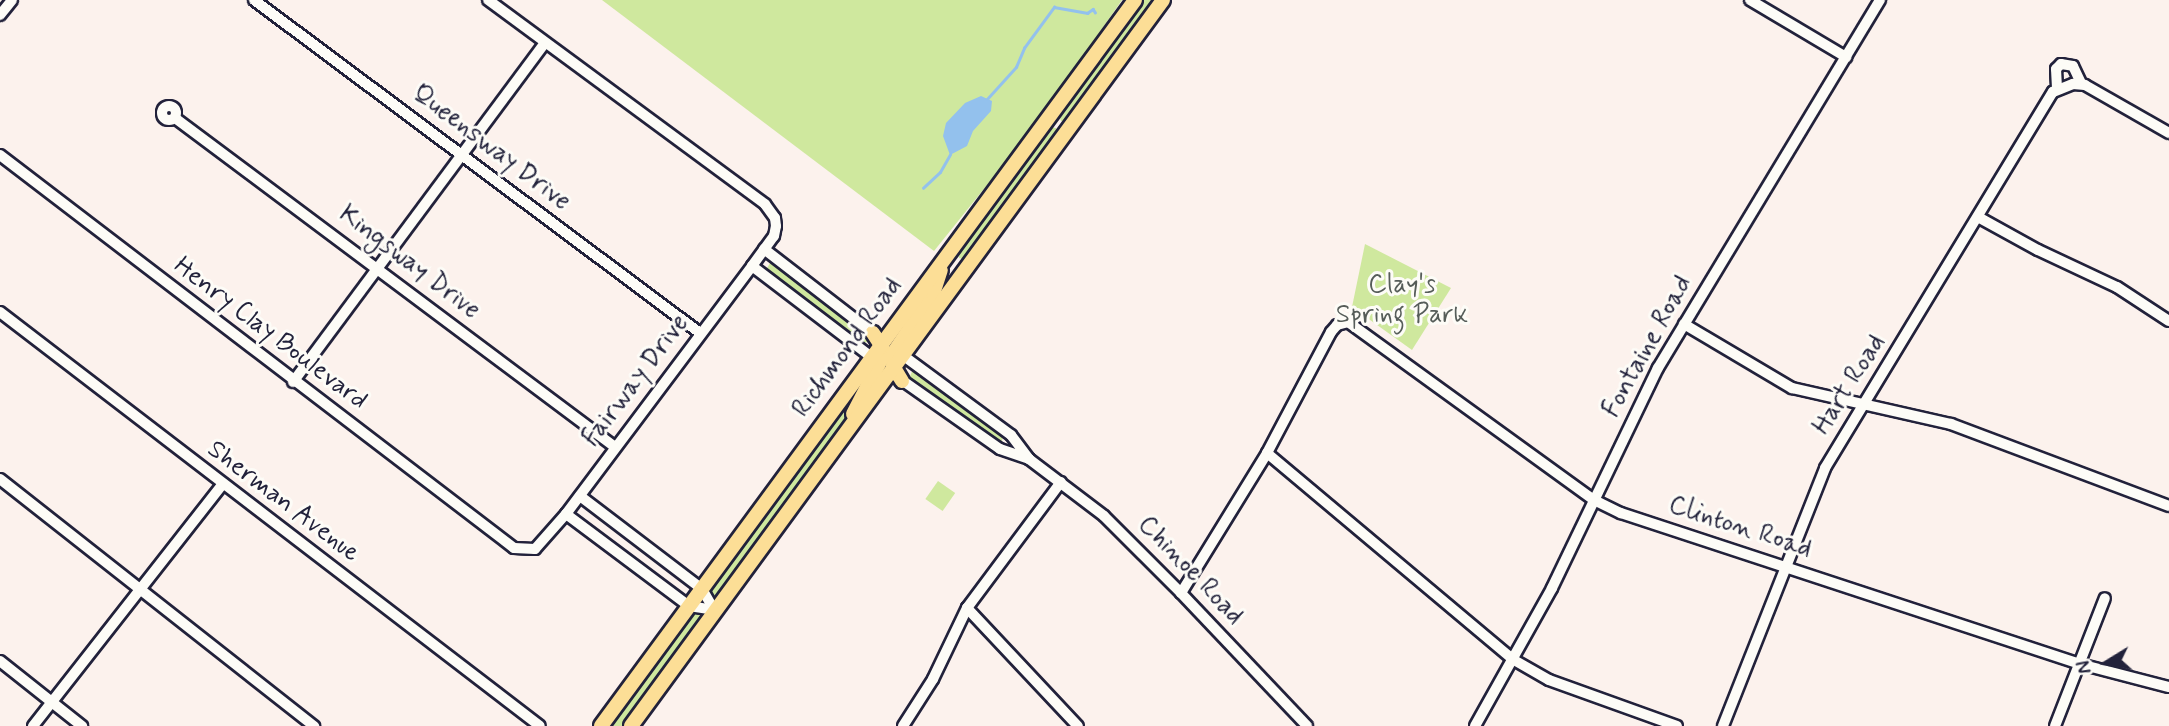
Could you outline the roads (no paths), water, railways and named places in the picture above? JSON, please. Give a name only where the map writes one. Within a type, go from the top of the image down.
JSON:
[{"type":"main road","name":"Richmond Road","points":[[879,340],[947,256],[1135,0]]},
{"type":"main road","name":"Richmond Road","points":[[601,726],[702,589],[891,364],[1163,0]]},
{"type":"main road","points":[[891,364],[933,294],[947,256]]},
{"type":"main road","points":[[879,340],[891,364]]},
{"type":"main road","name":"Richmond Road","points":[[631,726],[842,438],[864,387],[891,364]]},
{"type":"street","points":[[0,15],[12,0]]},
{"type":"street","name":"Queensway Drive","points":[[254,0],[700,333]]},
{"type":"street","points":[[293,382],[545,43],[488,0]]},
{"type":"street","points":[[1749,0],[1846,57]]},
{"type":"street","name":"Fontaine Road","points":[[1475,726],[1514,660],[1647,390],[1880,0]]},
{"type":"street","name":"Fairway Drive","points":[[514,548],[535,549],[566,514],[774,236],[775,217],[765,204],[545,43]]},
{"type":"street","name":"Hart Road","points":[[1723,726],[1819,480],[2057,88],[2056,69],[2061,64],[2073,66],[2081,83],[2169,133]]},
{"type":"street","points":[[2057,88],[2081,83]]},
{"type":"street","name":"Kingsway Drive","points":[[175,118],[378,267],[615,447]]},
{"type":"street","name":"Henry Clay Boulevard","points":[[0,155],[293,382],[514,548]]},
{"type":"street","points":[[1978,217],[2117,287],[2169,321]]},
{"type":"street","points":[[764,249],[879,340]]},
{"type":"street","points":[[752,266],[891,364]]},
{"type":"street","name":"Sherman Avenue","points":[[0,312],[540,726]]},
{"type":"street","name":"Clinton Road","points":[[1267,453],[1329,336],[1342,322],[1348,322],[1594,500],[1621,513],[2080,664],[2169,687]]},
{"type":"street","points":[[1684,324],[1793,388],[1951,424],[2169,506]]},
{"type":"street","name":"Chinoe Road","points":[[891,364],[1011,435],[1029,459]]},
{"type":"street","name":"Chinoe Road","points":[[891,364],[1000,449],[1029,459],[1104,516],[1307,726]]},
{"type":"street","points":[[1181,593],[1267,453],[1514,660],[1549,680],[1677,726]]},
{"type":"street","points":[[0,479],[314,726]]},
{"type":"street","points":[[903,726],[933,680],[967,608],[1061,482]]},
{"type":"street","points":[[33,726],[222,484]]},
{"type":"street","points":[[580,496],[702,589],[714,610]]},
{"type":"street","points":[[566,514],[690,606],[714,610]]},
{"type":"street","points":[[2055,726],[2105,598]]},
{"type":"street","points":[[967,608],[1078,726]]},
{"type":"street","points":[[0,661],[82,726]]},
{"type":"water","points":[[981,96],[992,101],[991,111],[973,131],[967,146],[950,155],[943,136],[946,123],[965,103]]},
{"type":"waterway","points":[[987,99],[1016,67],[1024,48],[1054,7],[1087,13],[1093,9],[1095,12]]},
{"type":"waterway","points":[[923,188],[940,172],[950,155]]},
{"type":"park label","name":"Clay's Spring Park","points":[[1402,301]]}]
